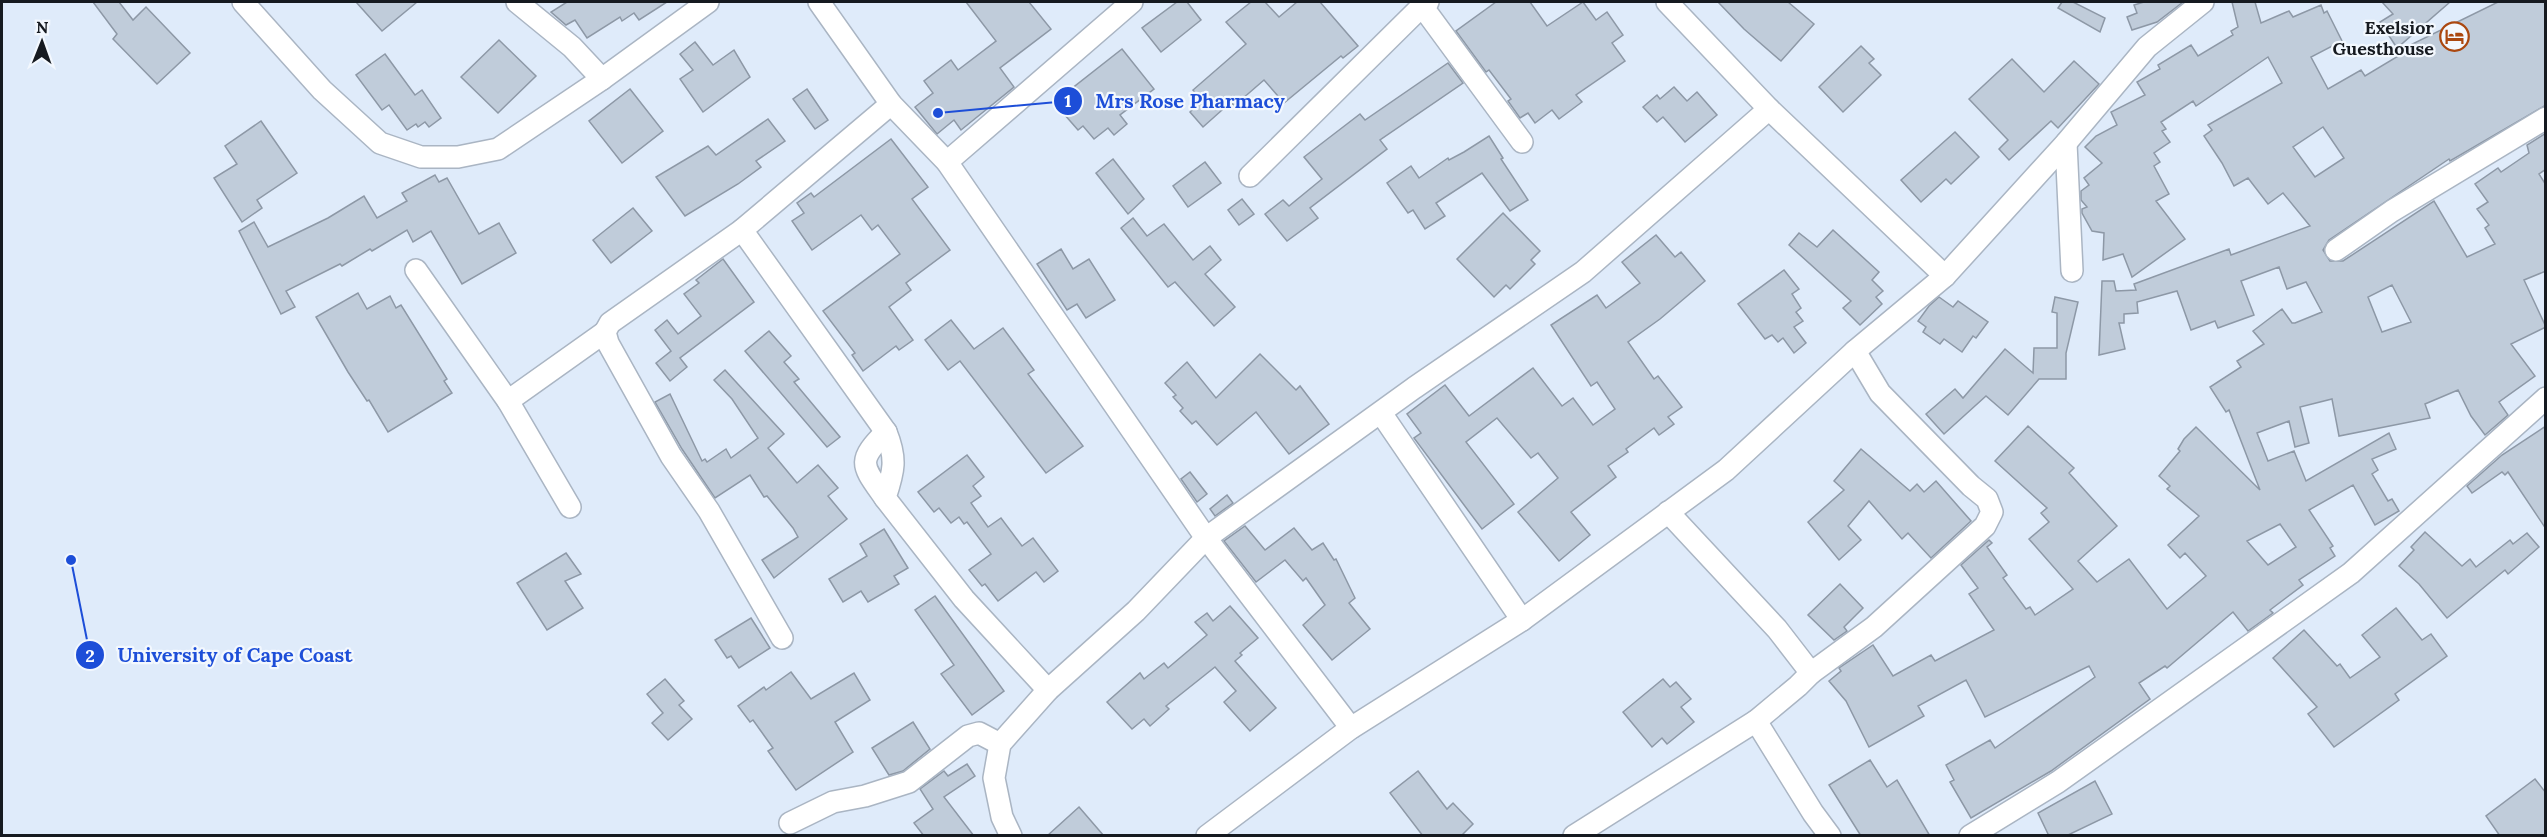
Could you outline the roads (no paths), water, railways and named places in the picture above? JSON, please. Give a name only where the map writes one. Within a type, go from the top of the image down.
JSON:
[{"type":"street","points":[[243,2],[322,90],[380,143],[421,157],[458,157],[498,149],[602,79],[708,2]]},
{"type":"street","points":[[517,2],[572,47],[602,79]]},
{"type":"street","points":[[819,2],[891,104],[947,162],[1206,538],[1351,728]]},
{"type":"street","points":[[947,162],[1132,2]]},
{"type":"street","points":[[1667,2],[1769,109],[1945,276]]},
{"type":"street","points":[[1207,836],[1351,728],[1522,620],[1726,470],[1855,351],[1945,276],[2066,143],[2147,47],[2203,2]]},
{"type":"street","points":[[1250,176],[1425,4],[1522,142]]},
{"type":"street","points":[[508,401],[605,332],[610,323],[742,230],[891,104]]},
{"type":"street","points":[[1011,836],[1002,817],[994,778],[1000,744],[1048,690],[1136,611],[1206,538],[1583,272],[1769,109]]},
{"type":"street","points":[[2336,250],[2412,198],[2546,118]]},
{"type":"street","points":[[2066,143],[2072,271]]},
{"type":"street","points":[[742,230],[886,432],[893,449],[894,471],[885,498]]},
{"type":"street","points":[[416,270],[508,401],[570,507]]},
{"type":"street","points":[[605,332],[608,343],[671,456],[709,511],[782,638]]},
{"type":"street","points":[[1574,836],[1756,721],[1811,673],[1874,627],[1985,526],[1992,512],[1987,499],[1971,486],[1880,393],[1855,351]]},
{"type":"street","points":[[1971,836],[2058,782],[2351,573],[2546,398]]},
{"type":"street","points":[[1382,413],[1522,620]]},
{"type":"street","points":[[886,432],[868,450],[865,460],[868,475],[964,599],[1048,690]]},
{"type":"street","points":[[1668,512],[1777,629],[1811,673]]},
{"type":"street","points":[[1756,721],[1813,813],[1830,836]]},
{"type":"street","points":[[790,823],[833,802],[865,796],[909,782],[968,736],[979,733],[1000,744]]},
{"type":"place","name":"Exelsior Guesthouse","points":[[2455,37]]},
{"type":"place","name":"Mrs Rose Pharmacy","points":[[938,113]]},
{"type":"place","name":"University of Cape Coast","points":[[71,560]]}]
